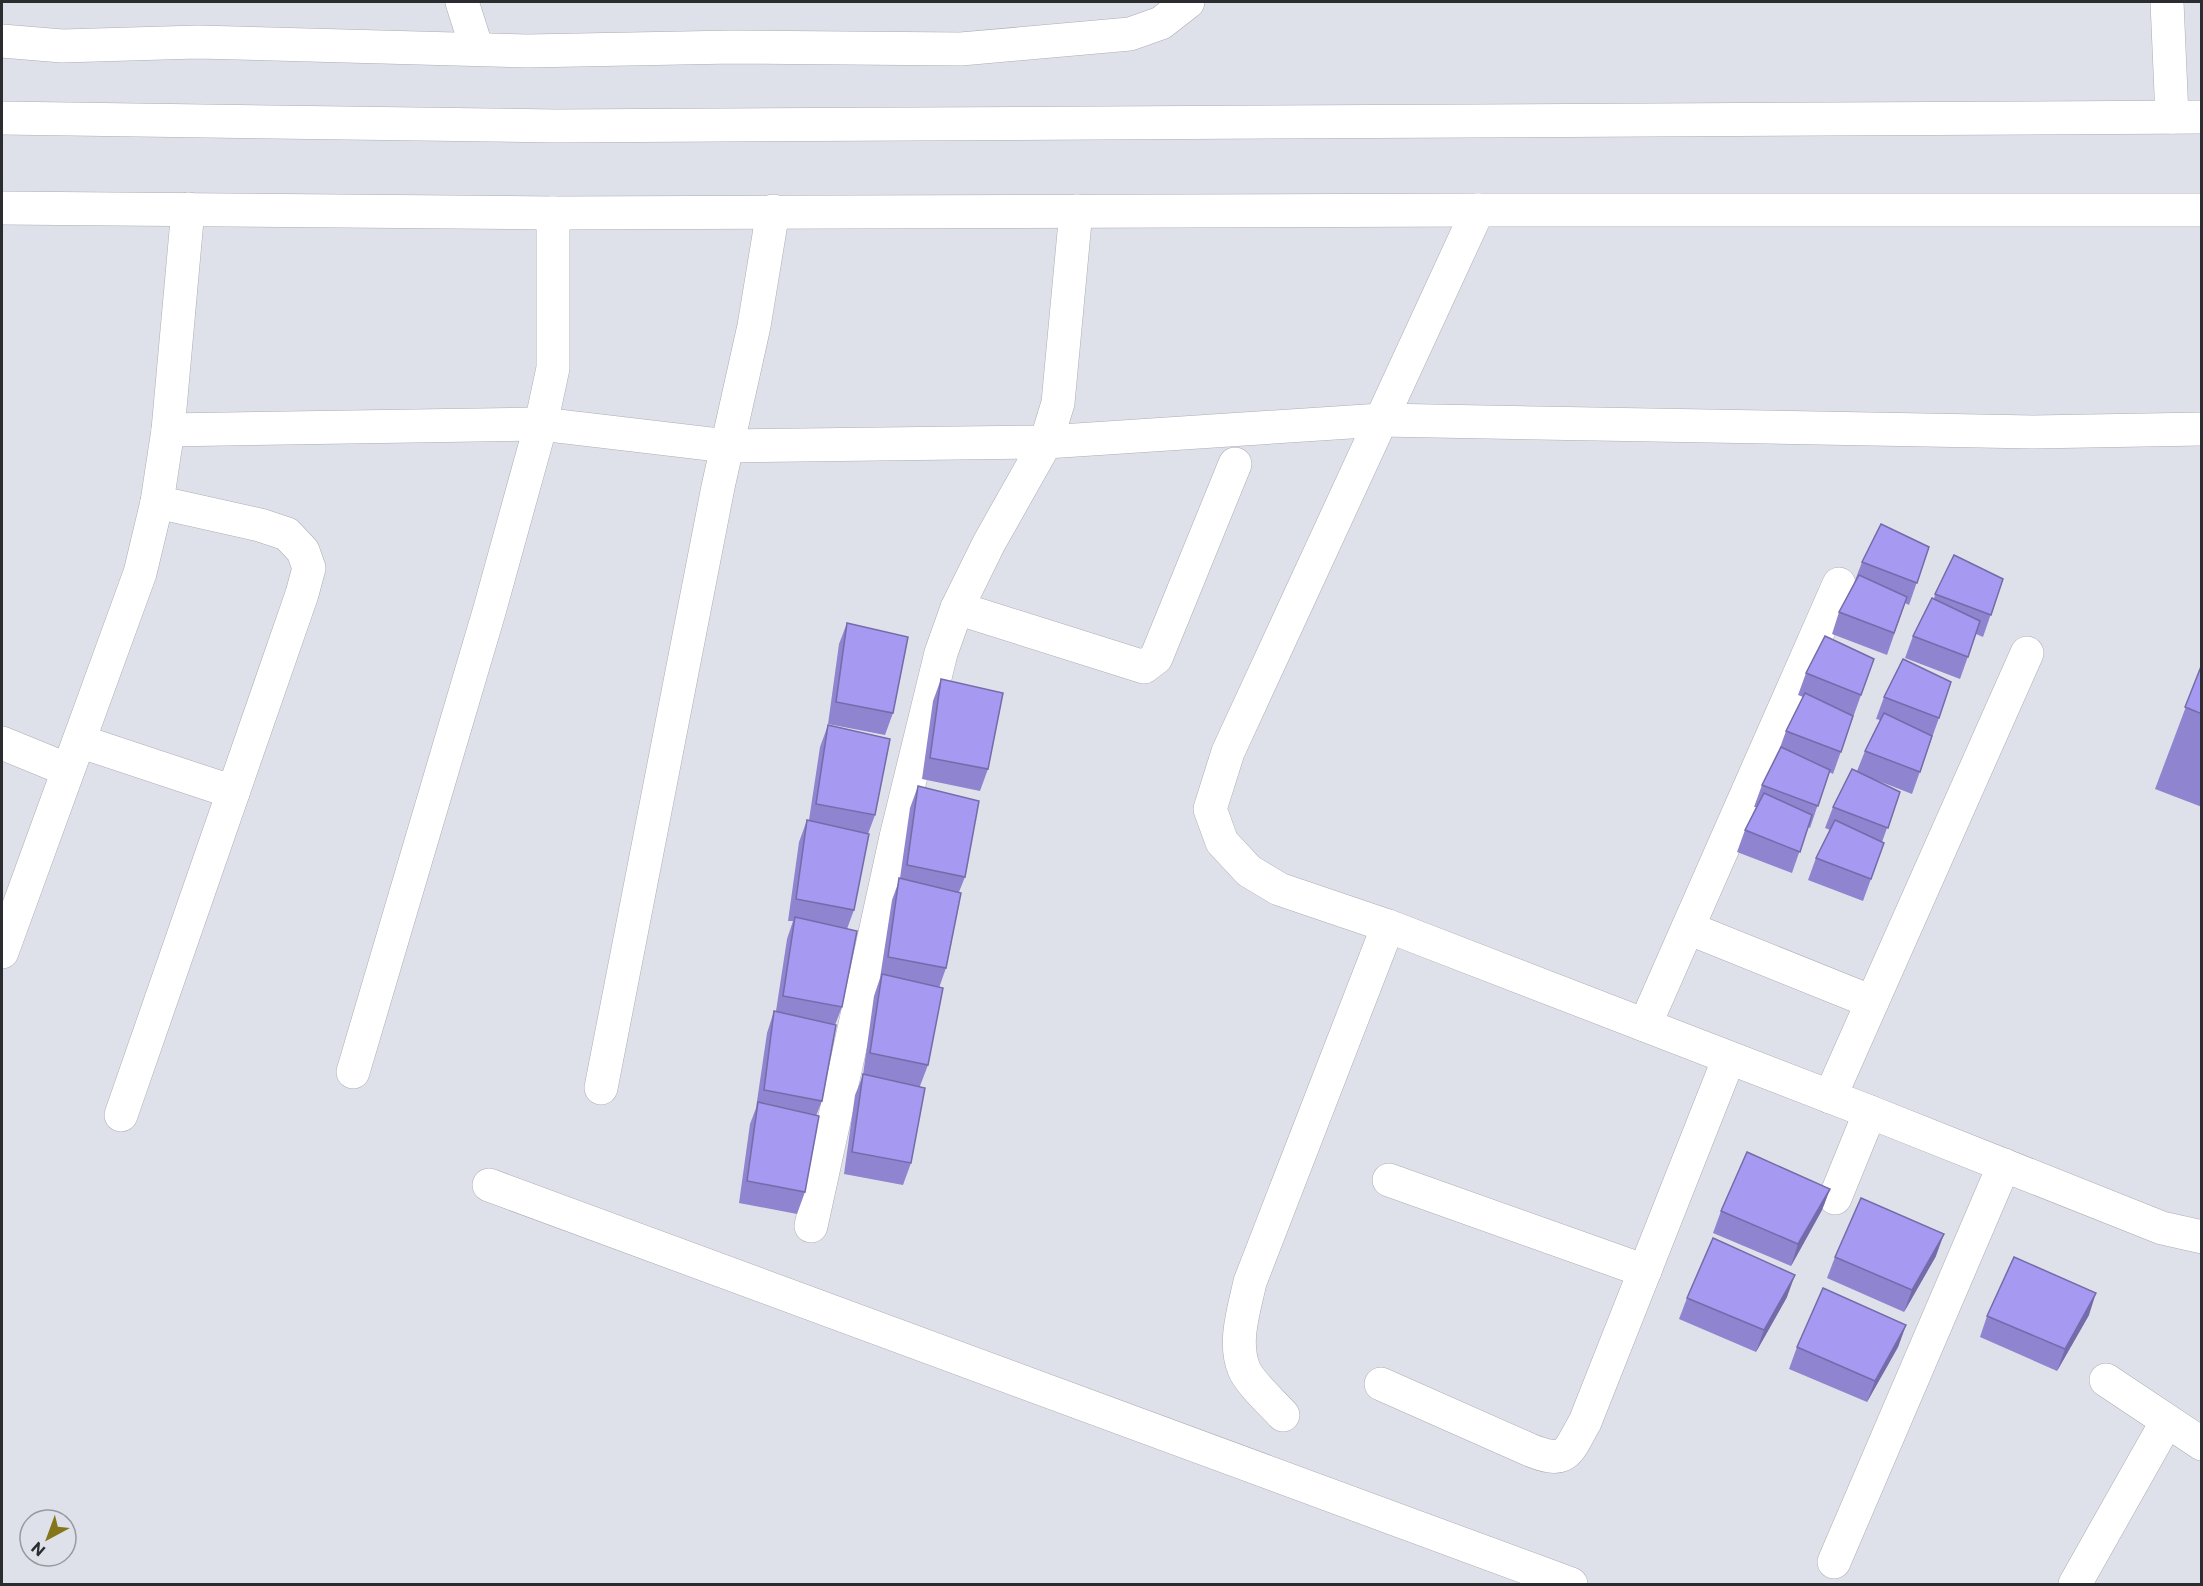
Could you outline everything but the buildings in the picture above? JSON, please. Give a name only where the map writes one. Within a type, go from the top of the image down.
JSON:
[{"type":"street","points":[[462,2],[477,49]]},
{"type":"street","points":[[2,41],[62,46],[198,42],[528,51],[733,47],[961,49],[1130,34],[1161,23],[1188,2]]},
{"type":"street","points":[[2,118],[567,126],[2187,117],[2168,2]]},
{"type":"street","points":[[2,208],[554,213],[2202,210]]},
{"type":"street","points":[[2,952],[140,573],[157,502],[168,430],[188,209]]},
{"type":"street","points":[[1478,210],[1228,752],[1210,809],[1222,842],[1249,871],[1279,889],[1388,926],[1870,1112],[2162,1228],[2202,1237]]},
{"type":"street","points":[[601,1088],[727,446],[754,326],[773,211]]},
{"type":"street","points":[[811,1226],[898,826],[941,653],[957,608],[989,543],[1046,442],[1058,403],[1076,211]]},
{"type":"street","points":[[352,1072],[489,612],[541,424],[553,368],[554,213]]},
{"type":"street","points":[[168,430],[541,424],[727,446],[1046,442],[1381,420],[2033,432],[2202,429]]},
{"type":"street","points":[[957,608],[1144,667],[1156,658],[1235,464]]},
{"type":"street","points":[[121,1115],[302,594],[309,568],[303,551],[287,534],[260,525],[157,502]]},
{"type":"street","points":[[1645,1025],[1839,584]]},
{"type":"street","points":[[1830,1097],[2027,653]]},
{"type":"street","points":[[2,743],[74,756],[233,792]]},
{"type":"street","points":[[1283,1415],[1245,1371],[1239,1353],[1240,1324],[1250,1282],[1388,926]]},
{"type":"street","points":[[1688,928],[1872,1002]]},
{"type":"street","points":[[1381,1384],[1530,1450],[1551,1458],[1561,1456],[1570,1447],[1585,1422],[1729,1058]]},
{"type":"street","points":[[1835,1198],[1870,1112]]},
{"type":"street","points":[[1834,1562],[2004,1165]]},
{"type":"street","points":[[1389,1180],[1645,1271]]},
{"type":"street","points":[[489,1185],[1571,1584]]},
{"type":"street","points":[[2106,1380],[2202,1444]]},
{"type":"street","points":[[2075,1584],[2167,1421]]}]
